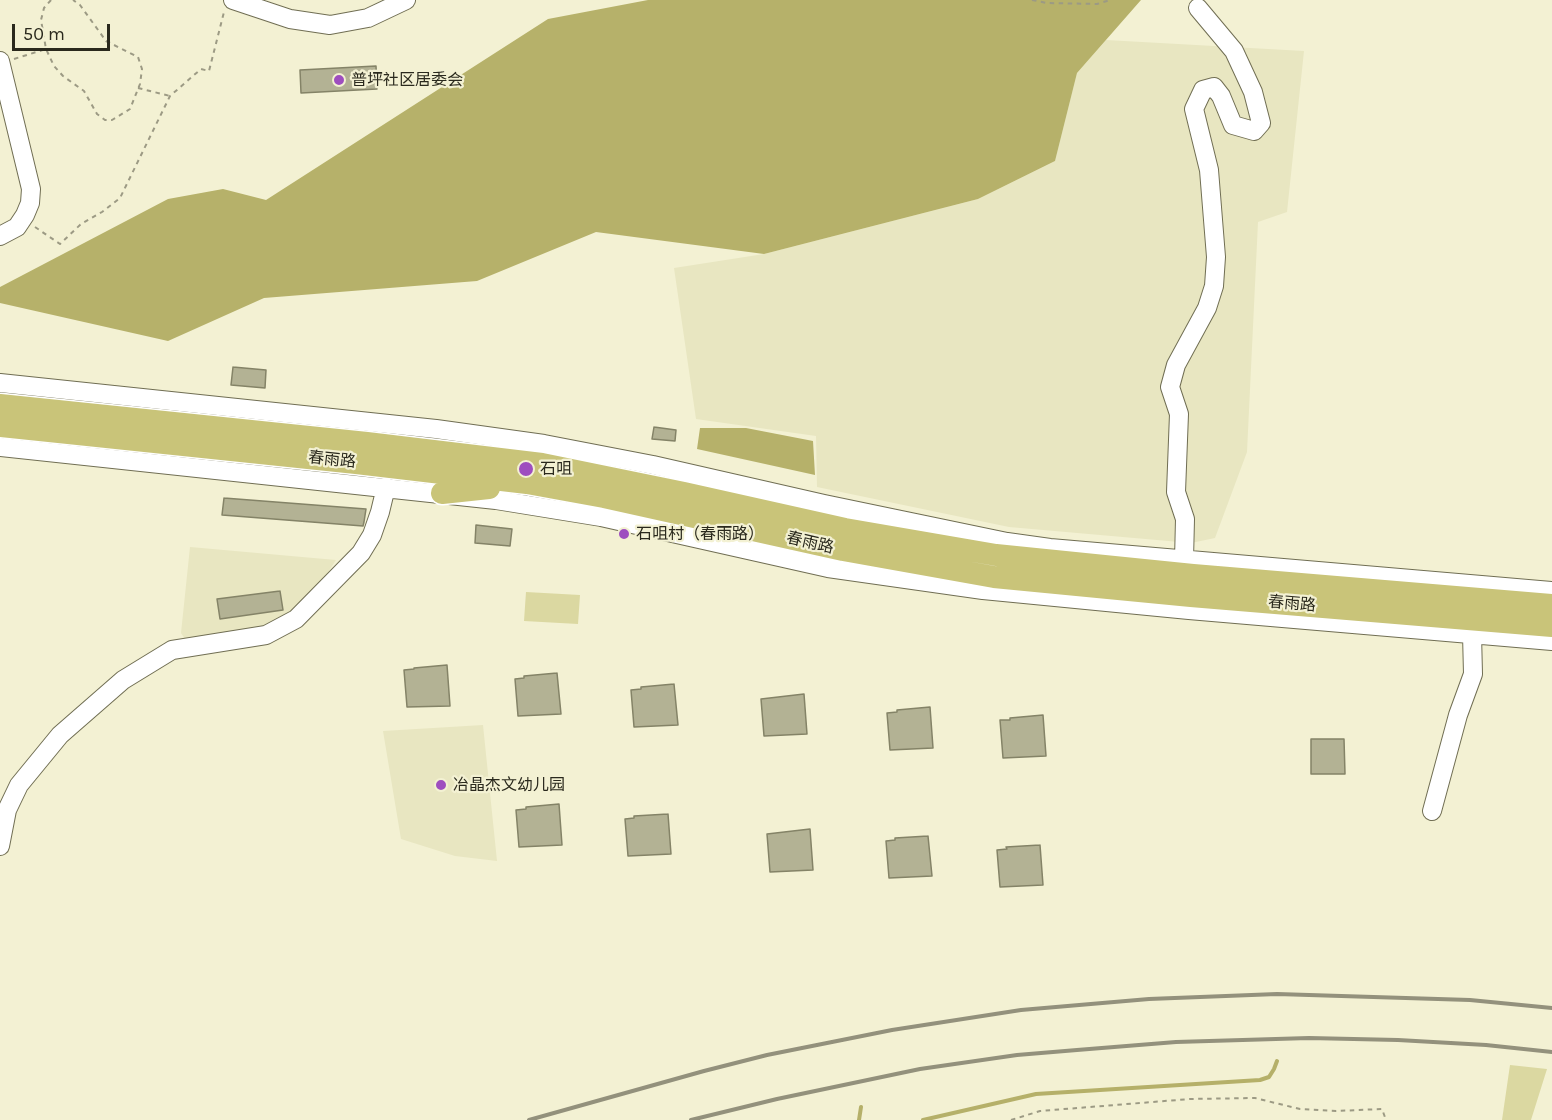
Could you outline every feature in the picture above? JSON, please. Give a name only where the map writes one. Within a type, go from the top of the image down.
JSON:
[{"type":"main road","name":"春雨路","points":[[0,405],[378,444],[542,464],[845,529],[996,555],[1519,613],[1552,626]]},
{"type":"main road","name":"春雨路","points":[[0,426],[356,462],[527,483],[604,497],[863,554],[994,577],[1067,585],[1519,613],[1552,605]]},
{"type":"main road","points":[[442,493],[527,483]]},
{"type":"street","points":[[229,5],[273,6],[290,19],[330,24],[368,18],[406,0]]},
{"type":"street","points":[[1184,560],[1185,519],[1176,492],[1179,414],[1170,387],[1176,365],[1207,308],[1214,286],[1216,257],[1209,170],[1194,109],[1203,90],[1214,87],[1221,96],[1233,125],[1254,131],[1261,123],[1252,92],[1234,51],[1198,8]]},
{"type":"street","points":[[0,62],[31,189],[30,203],[17,227],[0,237]]},
{"type":"street","points":[[0,383],[490,435],[654,465],[824,504],[1007,542],[1050,548],[1552,591]]},
{"type":"street","points":[[0,447],[442,493],[601,518],[852,572],[1051,598],[1552,641]]},
{"type":"street","points":[[0,846],[7,810],[19,785],[60,735],[123,680],[172,650],[266,635],[296,619],[361,553],[376,524],[386,487]]},
{"type":"street","points":[[1432,811],[1458,715],[1473,674],[1472,634]]},
{"type":"path","points":[[51,0],[44,8],[41,20],[46,49],[54,66],[63,76],[84,91],[97,114],[105,120],[112,120],[130,109],[142,69],[138,57],[106,41],[80,5],[73,0]]},
{"type":"path","points":[[1032,0],[1047,3],[1087,4],[1110,0]]},
{"type":"path","points":[[22,219],[60,244],[81,224],[120,198],[170,96],[201,69],[208,71],[229,5]]},
{"type":"path","points":[[0,62],[46,49]]},
{"type":"path","points":[[138,88],[170,96]]},
{"type":"path","points":[[1011,1120],[1051,1110],[1190,1099],[1255,1098],[1300,1109],[1336,1111],[1382,1109],[1386,1120]]},
{"type":"shaded area","points":[[648,0],[1141,0],[1077,73],[1055,161],[978,199],[764,254],[596,232],[477,281],[264,298],[168,341],[0,303],[0,287],[168,199],[223,189],[266,200],[548,19]]},
{"type":"shaded area","points":[[1106,40],[1304,51],[1287,212],[1258,222],[1247,452],[1215,538],[1191,543],[1009,527],[817,487],[816,436],[696,419],[674,268],[764,254],[978,199],[1055,161],[1077,73]]},
{"type":"shaded area","points":[[700,428],[746,428],[813,441],[815,475],[697,449]]},
{"type":"shaded area","points":[[0,436],[451,484],[427,487],[0,443]]},
{"type":"shaded area","points":[[190,547],[336,560],[314,594],[286,618],[266,627],[185,639],[181,633]]},
{"type":"shaded area","points":[[526,592],[580,595],[578,624],[524,621]]},
{"type":"shaded area","name":"冶晶杰文幼儿园","points":[[483,725],[497,861],[455,856],[401,839],[383,731]]},
{"type":"shaded area","points":[[1510,1065],[1547,1069],[1531,1120],[1502,1120]]},
{"type":"building","name":"普坪社区居委会","points":[[376,66],[377,89],[301,93],[300,70]]},
{"type":"building","points":[[233,367],[266,370],[265,388],[231,385]]},
{"type":"building","points":[[654,427],[676,430],[675,441],[652,439]]},
{"type":"building","points":[[224,498],[366,509],[363,526],[222,515]]},
{"type":"building","points":[[476,525],[512,529],[510,546],[475,543]]},
{"type":"building","points":[[280,591],[283,610],[220,619],[217,599]]},
{"type":"building","points":[[447,665],[450,706],[407,707],[404,670]]},
{"type":"building","points":[[557,673],[561,714],[518,716],[515,679]]},
{"type":"building","points":[[674,684],[678,725],[634,727],[631,690]]},
{"type":"building","points":[[804,694],[807,734],[764,736],[761,699]]},
{"type":"building","points":[[930,707],[933,748],[890,750],[887,713]]},
{"type":"building","points":[[1043,715],[1046,756],[1003,758],[1000,720]]},
{"type":"building","points":[[1311,739],[1344,739],[1345,774],[1311,774]]},
{"type":"building","points":[[559,804],[562,845],[519,847],[516,810]]},
{"type":"building","points":[[668,814],[671,854],[628,856],[625,819],[634,818],[634,816]]},
{"type":"building","points":[[810,829],[813,870],[770,872],[767,834]]},
{"type":"building","points":[[928,836],[932,876],[889,878],[886,841],[895,840],[895,838]]},
{"type":"building","points":[[1040,845],[1043,885],[1000,887],[997,850],[1007,849],[1006,847]]},
{"type":"waterway","points":[[923,1120],[1036,1094],[1260,1080],[1269,1077],[1277,1061]]},
{"type":"waterway","points":[[859,1120],[861,1107]]},
{"type":"railway","points":[[529,1120],[767,1055],[892,1030],[1021,1010],[1149,999],[1277,994],[1470,1000],[1552,1008]]},
{"type":"railway","points":[[691,1120],[777,1099],[920,1069],[1017,1055],[1176,1042],[1309,1038],[1398,1040],[1486,1045],[1552,1052]]},
{"type":"place","name":"普坪社区居委会","points":[[339,80]]},
{"type":"place","name":"石咀","points":[[526,469]]},
{"type":"place","name":"石咀村（春雨路）","points":[[624,534]]},
{"type":"place","name":"冶晶杰文幼儿园","points":[[441,785]]}]
